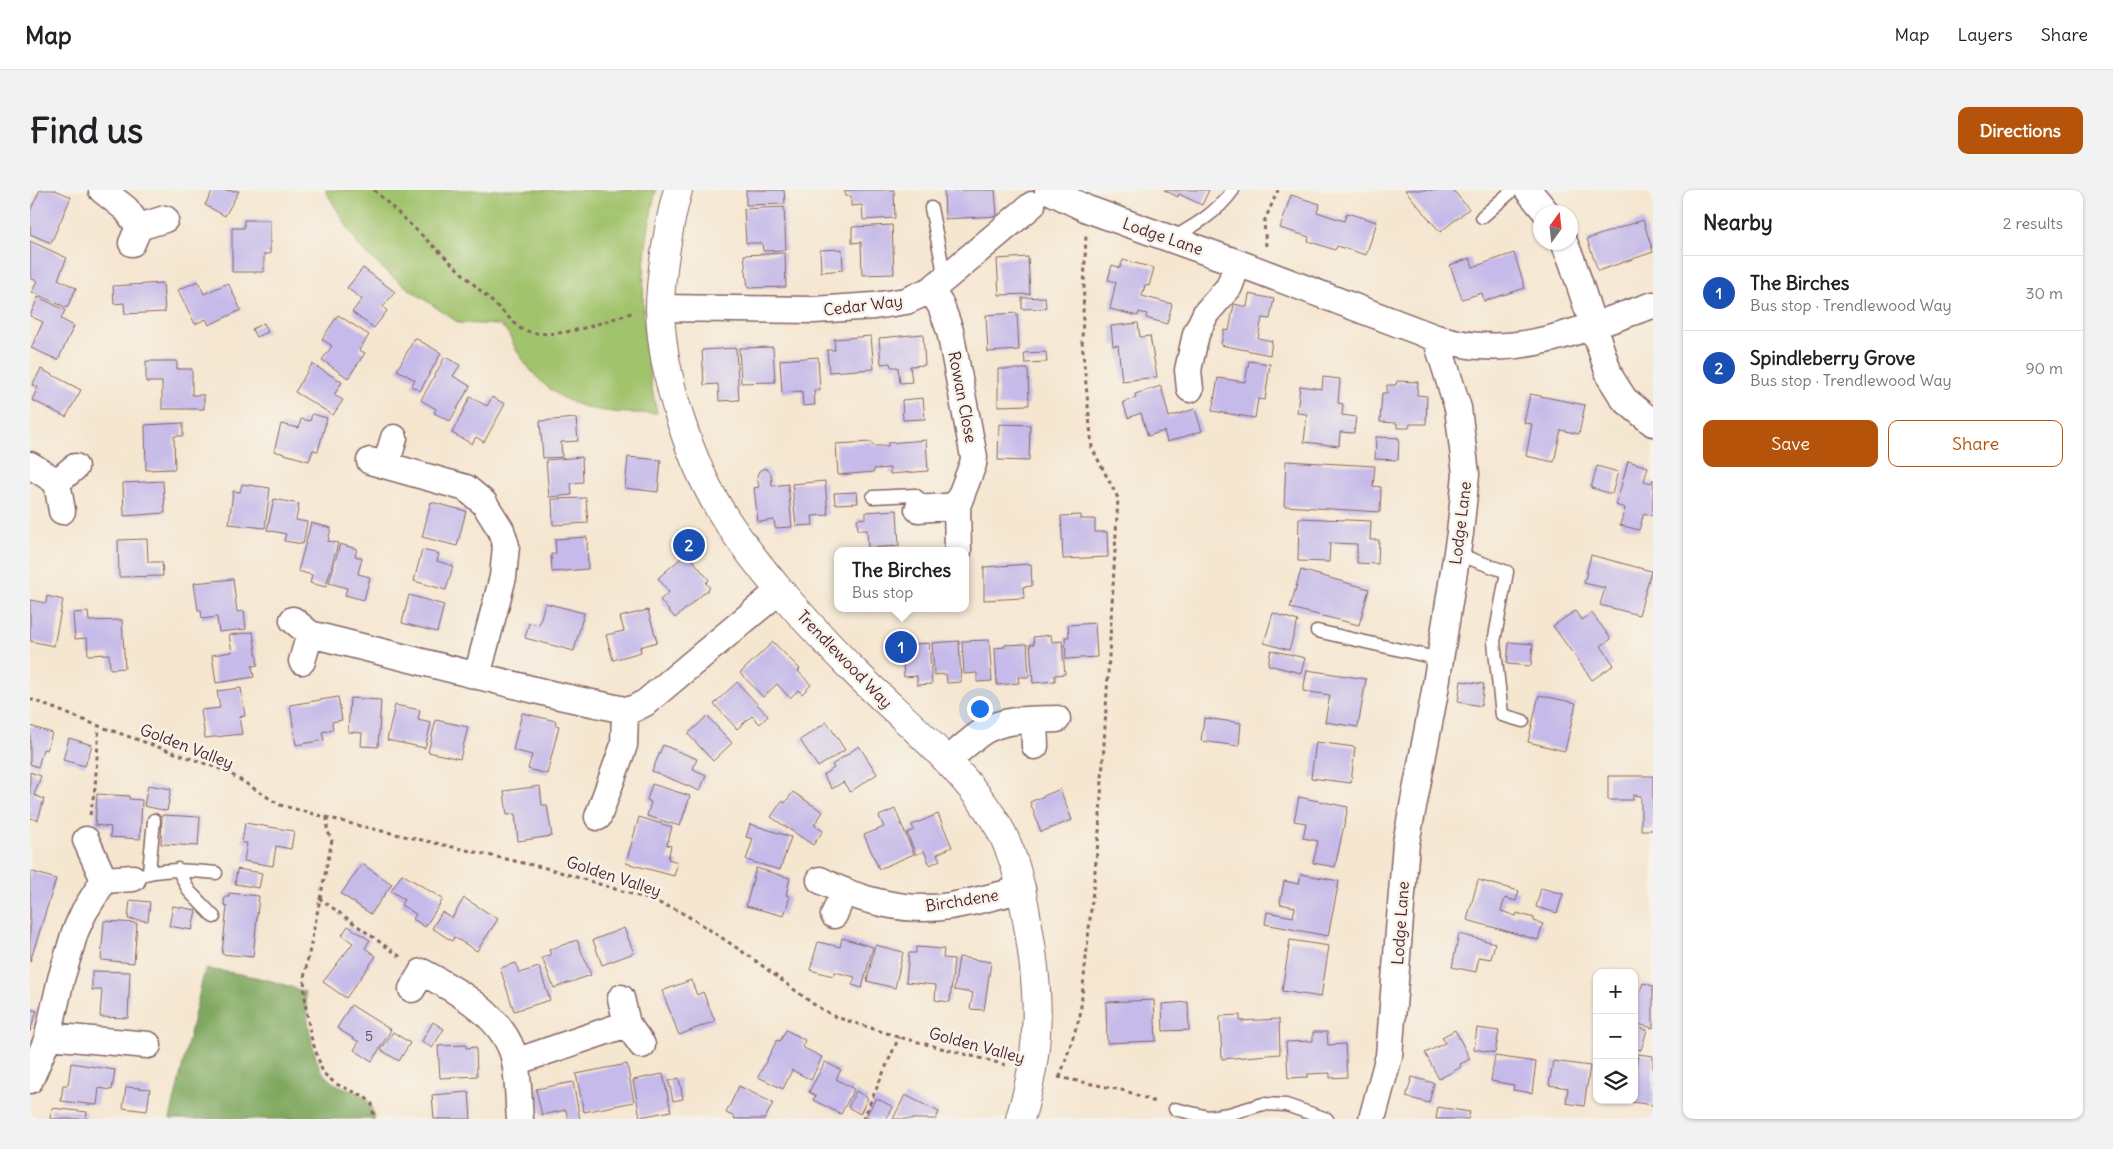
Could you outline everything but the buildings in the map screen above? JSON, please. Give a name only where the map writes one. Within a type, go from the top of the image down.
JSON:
[{"type":"street","points":[[102,190],[126,209],[136,235],[164,219]]},
{"type":"street","name":"Trendlewood Way","points":[[678,190],[667,248],[660,308],[662,332],[677,408],[706,485],[725,518],[755,561],[852,668],[970,786],[1001,832],[1010,851],[1022,890],[1036,986],[1038,1017],[1031,1072],[1020,1119]]},
{"type":"street","points":[[1528,190],[1540,205]]},
{"type":"street","name":"Cedar Way","points":[[660,308],[814,310],[874,306],[906,301],[938,284],[1040,197]]},
{"type":"street","name":"Lodge Lane","points":[[1040,197],[1086,209],[1171,239],[1436,338],[1458,408],[1466,474],[1457,554],[1440,659],[1406,843],[1389,1056],[1372,1119]]},
{"type":"street","points":[[1567,250],[1610,377],[1624,399],[1653,423]]},
{"type":"street","points":[[1190,389],[1188,378],[1198,363],[1194,340],[1204,316],[1226,291],[1238,263]]},
{"type":"street","name":"Rowan Close","points":[[938,284],[941,306],[950,331],[974,457],[973,464],[936,507],[956,547]]},
{"type":"street","points":[[1436,338],[1481,346],[1501,346],[1550,339],[1653,305]]},
{"type":"street","points":[[394,438],[378,463],[466,488],[484,503],[501,530],[506,546],[503,577],[478,676]]},
{"type":"street","points":[[30,465],[66,474],[62,511]]},
{"type":"street","points":[[302,661],[302,627],[478,676],[625,711],[633,710],[645,703],[780,590]]},
{"type":"street","points":[[597,799],[624,745],[625,711]]},
{"type":"street","points":[[947,761],[985,730],[1003,724],[1046,720],[1035,746]]},
{"type":"street","points":[[86,840],[104,880]]},
{"type":"street","points":[[104,880],[141,875]]},
{"type":"street","points":[[30,1080],[48,1036],[60,979],[76,932],[84,912],[104,880]]},
{"type":"street","name":"Birchdene","points":[[820,880],[839,903],[879,902],[923,908],[950,906],[1022,890]]},
{"type":"street","points":[[417,981],[457,992],[489,1017],[507,1040],[515,1062],[520,1119]]},
{"type":"street","points":[[620,998],[627,1024],[642,1045]]},
{"type":"street","points":[[515,1062],[627,1024]]},
{"type":"street","points":[[48,1036],[148,1045]]},
{"type":"lane","points":[[1171,239],[1210,214],[1224,202],[1232,190]]},
{"type":"lane","points":[[1482,217],[1513,190]]},
{"type":"lane","points":[[931,208],[938,284]]},
{"type":"lane","points":[[873,497],[916,495],[936,507]]},
{"type":"lane","points":[[1457,554],[1507,572],[1494,642],[1502,715],[1523,721]]},
{"type":"lane","points":[[1317,630],[1440,659]]},
{"type":"lane","points":[[154,820],[141,875],[178,869],[216,873]]},
{"type":"lane","points":[[178,869],[189,891],[214,917]]},
{"type":"lane","points":[[1175,1109],[1208,1117],[1229,1114],[1263,1104],[1286,1104],[1327,1119]]},
{"type":"path","points":[[374,190],[514,324],[533,334],[552,335],[632,313],[660,308]]},
{"type":"path","points":[[1271,275],[1264,222],[1267,211],[1278,190]]},
{"type":"path","points":[[1060,1078],[1080,1016],[1099,832],[1118,498],[1092,448],[1082,341],[1086,209]]},
{"type":"path","name":"Golden Valley","points":[[30,699],[226,771],[280,805],[360,826],[550,868],[648,899],[698,922],[836,1017],[899,1037],[1031,1072],[1126,1091],[1175,1109]]},
{"type":"path","points":[[86,840],[95,788],[100,726]]},
{"type":"path","points":[[327,817],[327,830],[332,840],[304,978],[306,1009],[311,1037],[323,1073],[336,1084],[364,1096],[372,1104],[374,1119]]},
{"type":"path","points":[[319,898],[417,981]]},
{"type":"path","points":[[863,1119],[899,1037]]},
{"type":"green space","points":[[325,190],[656,190],[646,246],[643,301],[647,357],[657,413],[597,410],[564,398],[548,388],[520,356],[503,327],[499,325],[459,323],[384,270],[359,246]]},
{"type":"green space","points":[[205,969],[256,977],[305,992],[310,1034],[320,1067],[331,1081],[361,1094],[367,1099],[374,1119],[170,1119]]},
{"type":"place","name":"Spindleberry Grove","points":[[689,545]]},
{"type":"place","name":"The Birches","points":[[901,647]]}]
